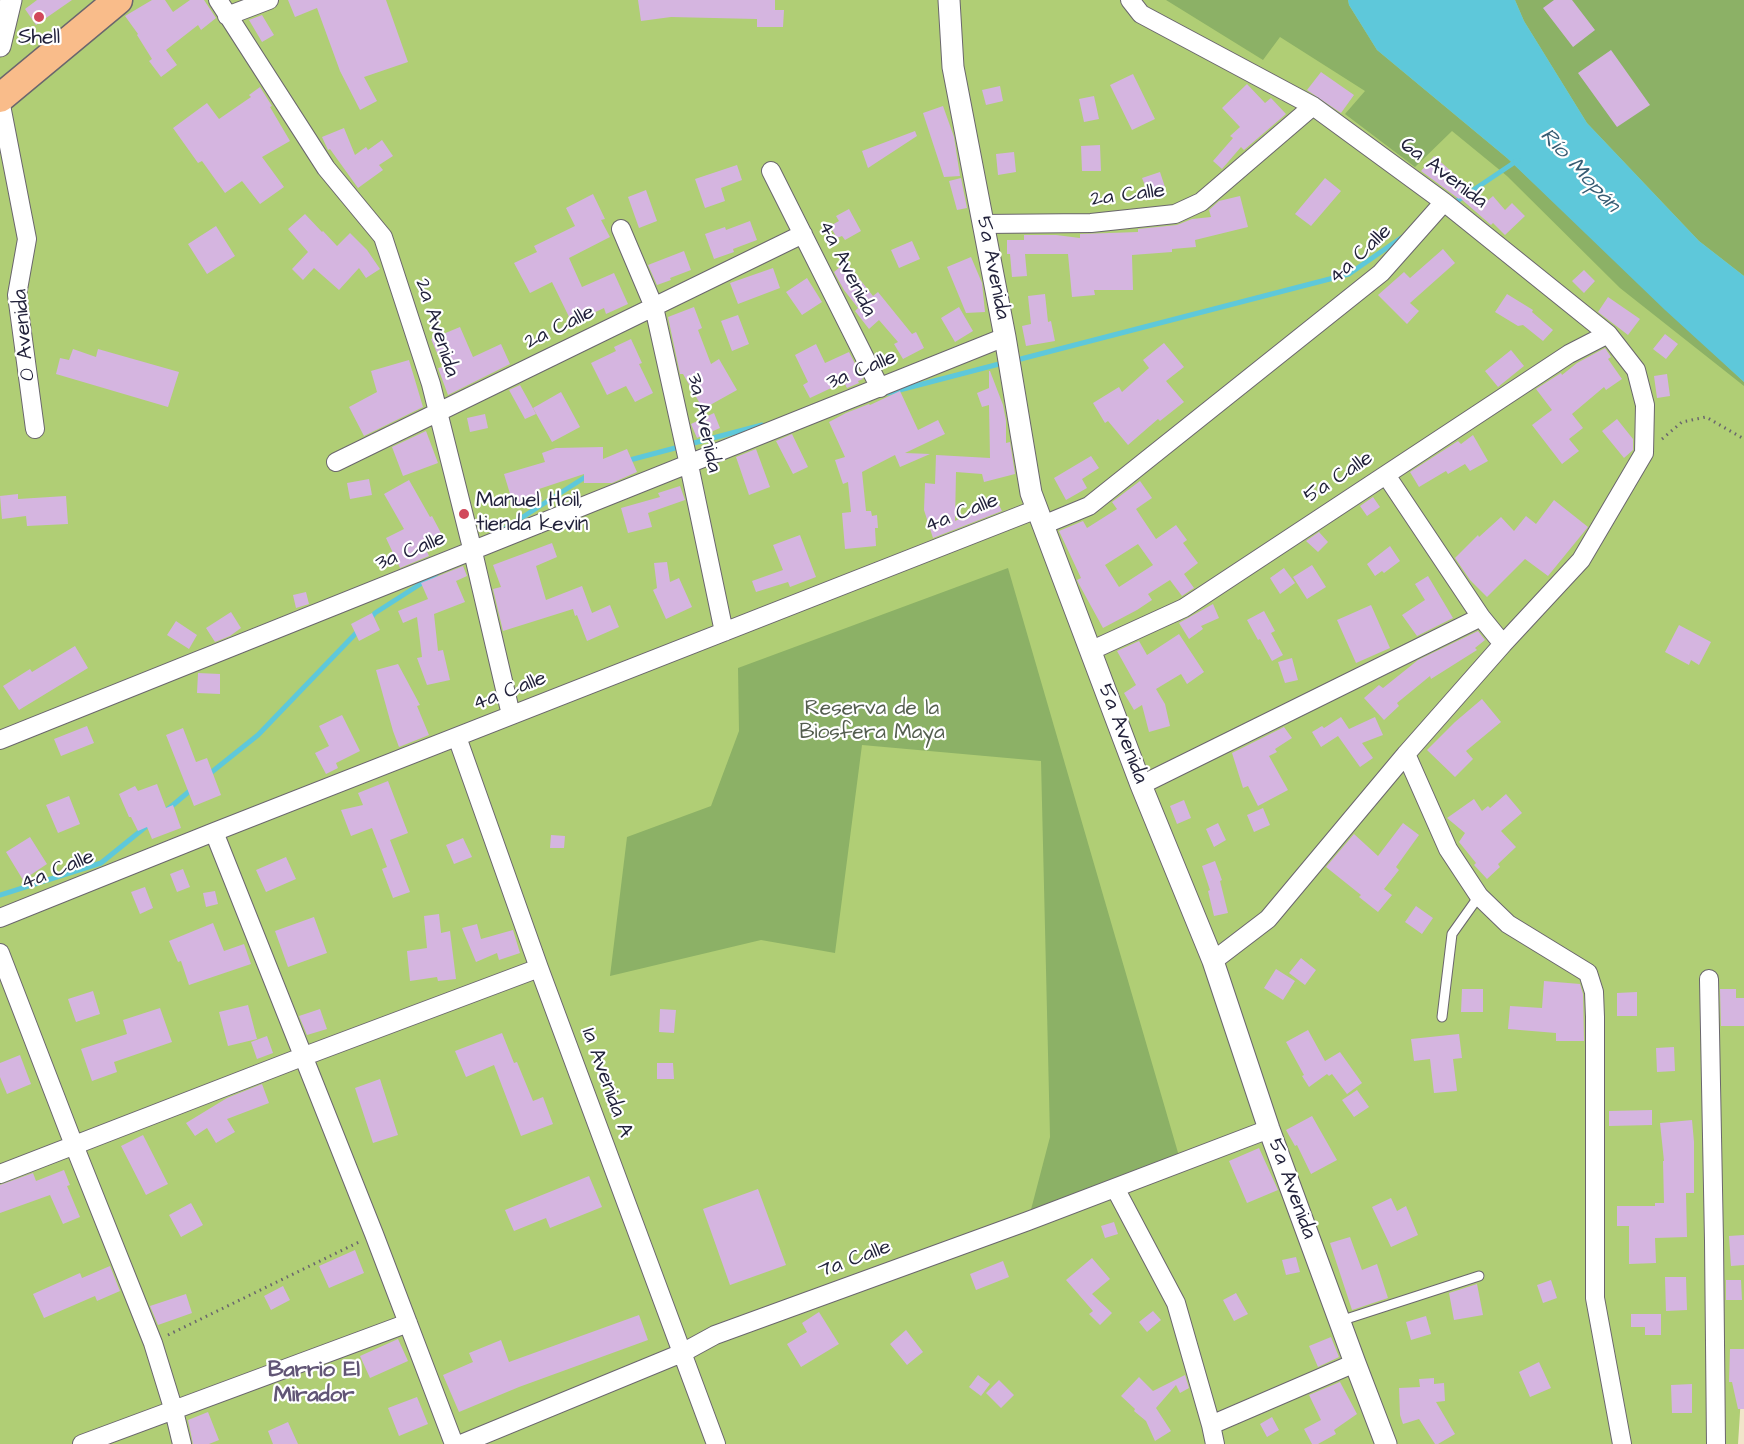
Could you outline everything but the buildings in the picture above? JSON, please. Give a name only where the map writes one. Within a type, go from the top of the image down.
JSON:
[{"type":"highway","points":[[0,99],[118,0]]},
{"type":"street","points":[[0,46],[11,0]]},
{"type":"street","points":[[222,8],[269,0]]},
{"type":"street","name":"5a Avenida","points":[[949,0],[953,68],[1005,337],[1031,493],[1141,785],[1213,961],[1269,1129],[1386,1444]]},
{"type":"street","name":"6a Avenida","points":[[1130,0],[1141,14],[1312,106],[1444,202],[1608,334],[1636,370],[1645,405],[1644,453]]},
{"type":"street","name":"2a Avenida","points":[[222,8],[326,168],[383,237],[431,384],[511,715]]},
{"type":"street","name":"0 Avenida","points":[[0,99],[27,239],[17,295],[35,429]]},
{"type":"street","name":"2a Calle","points":[[983,225],[1091,223],[1175,214],[1202,202],[1312,106]]},
{"type":"street","name":"4a Avenida","points":[[771,171],[880,388]]},
{"type":"street","name":"4a Calle","points":[[0,918],[724,632],[1040,517],[1089,507],[1381,273],[1444,202]]},
{"type":"street","name":"3a Avenida","points":[[621,229],[654,307],[724,632]]},
{"type":"street","name":"2a Calle","points":[[336,462],[803,234]]},
{"type":"street","name":"5a Calle","points":[[1090,651],[1184,608],[1569,354],[1608,334]]},
{"type":"street","name":"3a Calle","points":[[0,740],[1005,337]]},
{"type":"street","points":[[1213,961],[1268,919],[1406,754],[1581,560],[1644,453]]},
{"type":"street","points":[[1386,474],[1480,617],[1503,644]]},
{"type":"street","points":[[1141,785],[1480,617]]},
{"type":"street","name":"1a Avenida A","points":[[457,737],[539,968],[716,1444]]},
{"type":"street","points":[[1406,754],[1448,849],[1479,896],[1508,924],[1588,973],[1594,992],[1595,1298],[1622,1444]]},
{"type":"street","points":[[214,832],[374,1234],[454,1444]]},
{"type":"street","points":[[0,953],[153,1342],[182,1444]]},
{"type":"street","points":[[0,1174],[539,968]]},
{"type":"street","points":[[1709,979],[1716,1444]]},
{"type":"street","name":"7a Calle","points":[[461,1444],[682,1353],[715,1335],[1269,1129]]},
{"type":"street","points":[[1115,1188],[1176,1303],[1215,1444]]},
{"type":"street","points":[[82,1444],[408,1323]]},
{"type":"street","points":[[1211,1425],[1354,1363]]},
{"type":"lane","points":[[1442,1017],[1452,934],[1479,896]]},
{"type":"lane","points":[[1340,1321],[1479,1276]]},
{"type":"path","points":[[1644,453],[1682,422],[1706,417],[1744,440]]},
{"type":"path","points":[[153,1342],[374,1234]]},
{"type":"green space","name":"Reserva de la Biosfera Maya","points":[[0,0],[1744,0],[1744,1347],[1738,1444],[0,1444]]},
{"type":"green space","points":[[1166,0],[1348,0],[1377,50],[1507,158],[1744,382],[1744,386],[1620,288],[1507,176],[1452,131],[1415,167],[1345,114],[1365,91],[1280,37],[1263,60]]},
{"type":"green space","points":[[1515,0],[1744,0],[1744,276],[1699,241],[1587,123],[1524,21]]},
{"type":"green space","points":[[1008,568],[1181,1163],[1028,1221],[1050,1137],[1041,761],[862,745],[835,953],[761,940],[610,976],[627,837],[711,806],[739,731],[738,668]]},
{"type":"water","name":"Río Mopán","points":[[1348,0],[1515,0],[1524,21],[1587,123],[1699,241],[1744,276],[1744,382],[1665,310],[1507,158],[1377,50]]},
{"type":"waterway","points":[[1451,205],[1518,160]]},
{"type":"waterway","points":[[1013,361],[1349,274],[1401,238]]},
{"type":"waterway","points":[[888,393],[1003,363]]},
{"type":"waterway","points":[[626,461],[762,425]]},
{"type":"waterway","points":[[504,529],[590,474]]},
{"type":"waterway","points":[[370,619],[375,613],[436,574]]},
{"type":"waterway","points":[[208,775],[258,735],[359,630]]},
{"type":"waterway","points":[[167,810],[192,789]]},
{"type":"waterway","points":[[0,895],[101,863],[148,825]]},
{"type":"place","name":"Shell","points":[[39,17]]},
{"type":"place","name":"Manuel Hoil, tienda kevin","points":[[464,514]]},
{"type":"district","name":"Barrio El Mirador","points":[[314,1384]]}]
